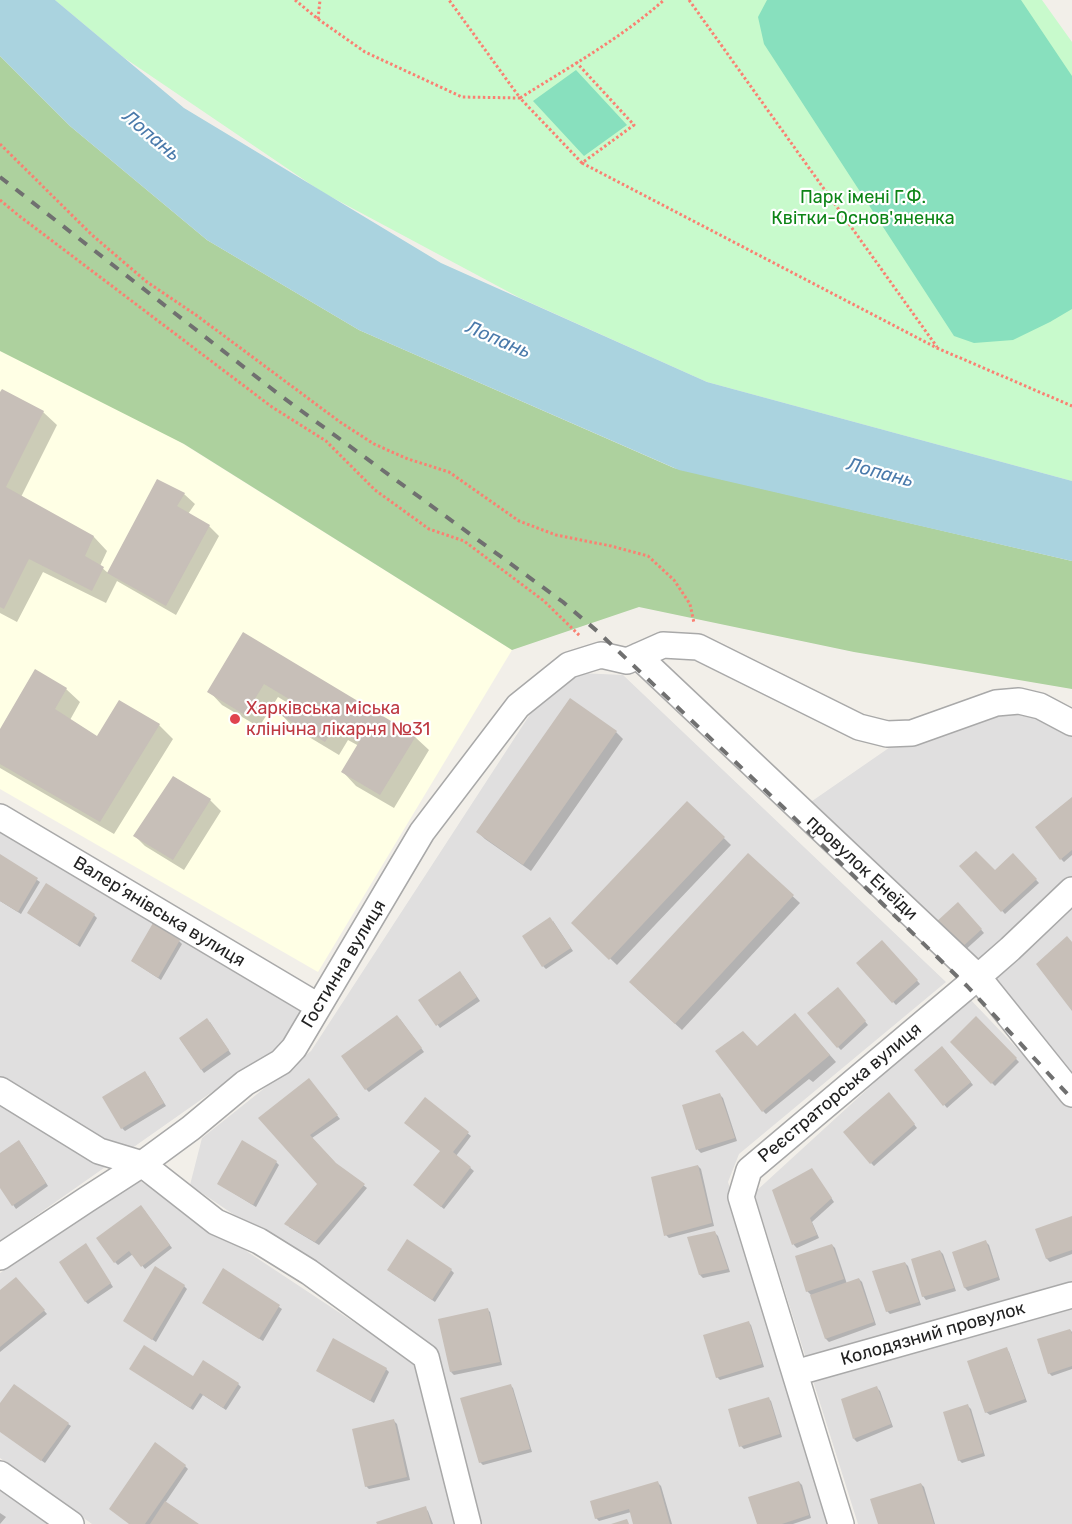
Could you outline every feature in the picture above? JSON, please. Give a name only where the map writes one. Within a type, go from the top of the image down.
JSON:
[{"type":"street","name":"Гостинна вулиця","points":[[0,1257],[142,1164],[191,1128],[245,1083],[281,1062],[294,1048],[422,832],[518,706],[569,665],[601,655],[627,660],[663,645],[698,647]]},
{"type":"street","points":[[698,647],[859,727],[887,734],[912,733],[996,704],[1019,700],[1040,706],[1072,723]]},
{"type":"street","name":"провулок Енеїди","points":[[643,654],[978,977],[1072,1094]]},
{"type":"street","name":"Валер’янівська вулиця","points":[[0,817],[318,1006]]},
{"type":"street","name":"Реєстраторська вулиця","points":[[840,1524],[741,1197],[749,1170],[978,977],[1072,890]]},
{"type":"street","points":[[0,1090],[99,1152],[142,1164],[216,1222],[259,1241],[309,1272],[426,1357],[468,1524]]},
{"type":"street","name":"Колодязний провулок","points":[[794,1373],[1072,1295]]},
{"type":"street","points":[[0,1474],[71,1524]]},
{"type":"path","points":[[295,0],[318,19],[365,52],[462,97],[520,98],[620,35],[664,0]]},
{"type":"path","points":[[318,19],[320,0]]},
{"type":"path","points":[[689,0],[937,348]]},
{"type":"path","points":[[451,1],[520,98],[582,163],[937,348],[1072,406]]},
{"type":"path","points":[[576,62],[634,125],[582,163]]},
{"type":"path","points":[[0,144],[92,235],[147,282],[196,315],[340,422],[374,444],[408,459],[450,472],[519,521],[556,535],[611,546],[648,556],[674,580],[690,604],[698,647]]},
{"type":"path","points":[[0,200],[272,407],[326,441],[382,496],[429,529],[464,541],[544,601],[601,655]]},
{"type":"shaded area","name":"Харківська міська клінічна лікарня №31","points":[[0,329],[512,650],[318,972],[0,789]]},
{"type":"shaded area","points":[[579,673],[623,675],[946,982],[739,1154],[728,1182],[833,1524],[479,1524],[437,1352],[190,1185],[202,1138],[311,1051],[540,699]]},
{"type":"shaded area","points":[[1027,710],[1072,733],[1072,1081],[802,808],[896,743],[979,716]]},
{"type":"shaded area","points":[[0,830],[305,1013],[283,1048],[239,1073],[0,1241]]},
{"type":"shaded area","points":[[968,997],[1072,1106],[1072,1524],[858,1524],[754,1193]]},
{"type":"shaded area","points":[[139,1180],[414,1362],[461,1524],[92,1524],[0,1458],[0,1273]]},
{"type":"shaded area","points":[[0,1487],[53,1524],[0,1524]]},
{"type":"green space","name":"Парк імені Г.Ф. Квітки-Основ'яненка","points":[[55,0],[1042,0],[1072,42],[1072,481],[707,382],[520,298],[322,192],[123,57]]},
{"type":"green space","points":[[767,0],[1021,0],[1072,76],[1072,309],[1013,340],[974,343],[954,336],[764,44],[758,17]]},
{"type":"green space","points":[[0,56],[70,126],[207,240],[359,330],[674,468],[1072,561],[1072,689],[854,652],[639,607],[512,650],[184,444],[0,351]]},
{"type":"green space","points":[[576,70],[627,125],[584,156],[533,101]]},
{"type":"water","name":"Лопань","points":[[0,0],[55,0],[184,108],[441,263],[707,382],[1072,481],[1072,561],[679,470],[359,330],[207,240],[70,126],[0,56]]},
{"type":"building","points":[[2,389],[44,411],[6,487],[94,536],[85,556],[104,567],[92,591],[29,559],[4,609],[0,607],[0,392]]},
{"type":"building","points":[[157,479],[185,493],[177,506],[210,525],[166,606],[107,573]]},
{"type":"building","points":[[243,632],[416,736],[380,795],[341,772],[359,742],[335,727],[325,742],[279,714],[289,699],[264,684],[245,715],[207,692]]},
{"type":"building","points":[[35,669],[67,688],[55,709],[97,736],[119,700],[160,724],[100,822],[0,764],[0,729]]},
{"type":"building","points":[[570,698],[617,731],[523,865],[476,832]]},
{"type":"building","points":[[173,776],[211,799],[173,860],[133,836]]},
{"type":"building","points":[[1072,797],[1072,850],[1060,860],[1035,827]]},
{"type":"building","points":[[687,801],[725,837],[609,960],[571,923]]},
{"type":"building","points":[[976,851],[995,870],[1013,853],[1037,879],[1001,912],[959,866]]},
{"type":"building","points":[[748,853],[794,895],[675,1024],[629,982]]},
{"type":"building","points":[[0,854],[38,878],[18,912],[0,901]]},
{"type":"building","points":[[46,883],[95,914],[77,945],[27,913]]},
{"type":"building","points":[[958,902],[982,929],[959,950],[935,923]]},
{"type":"building","points":[[550,917],[571,948],[542,967],[522,936]]},
{"type":"building","points":[[153,923],[180,940],[158,978],[131,961]]},
{"type":"building","points":[[1067,936],[1072,942],[1072,1011],[1036,964]]},
{"type":"building","points":[[882,940],[918,980],[892,1003],[856,963]]},
{"type":"building","points":[[460,971],[477,997],[436,1026],[418,1000]]},
{"type":"building","points":[[838,987],[866,1021],[837,1048],[807,1013]]},
{"type":"building","points":[[795,1013],[830,1055],[762,1112],[715,1051],[743,1031],[757,1046]]},
{"type":"building","points":[[397,1015],[422,1048],[365,1090],[341,1056]]},
{"type":"building","points":[[976,1016],[1017,1058],[991,1084],[950,1042]]},
{"type":"building","points":[[207,1018],[229,1050],[201,1070],[179,1038]]},
{"type":"building","points":[[942,1046],[971,1082],[943,1106],[914,1070]]},
{"type":"building","points":[[145,1071],[164,1103],[121,1129],[102,1097]]},
{"type":"building","points":[[309,1078],[338,1115],[310,1135],[336,1163],[365,1184],[315,1242],[284,1224],[317,1184],[258,1118]]},
{"type":"building","points":[[889,1092],[915,1124],[870,1164],[843,1132]]},
{"type":"building","points":[[720,1093],[735,1138],[696,1150],[682,1105]]},
{"type":"building","points":[[425,1097],[469,1132],[453,1152],[471,1167],[441,1207],[413,1185],[440,1151],[404,1123]]},
{"type":"building","points":[[19,1140],[46,1183],[12,1206],[0,1188],[0,1153]]},
{"type":"building","points":[[242,1140],[277,1161],[253,1205],[217,1184]]},
{"type":"building","points":[[698,1165],[712,1223],[664,1236],[651,1177]]},
{"type":"building","points":[[812,1168],[832,1198],[810,1218],[817,1235],[792,1245],[772,1190]]},
{"type":"building","points":[[141,1205],[170,1245],[141,1267],[129,1251],[114,1263],[96,1238]]},
{"type":"building","points":[[1072,1216],[1072,1250],[1046,1259],[1035,1229]]},
{"type":"building","points":[[715,1231],[728,1269],[699,1275],[687,1237]]},
{"type":"building","points":[[407,1239],[452,1269],[432,1300],[387,1270]]},
{"type":"building","points":[[986,1240],[998,1277],[964,1288],[952,1252]]},
{"type":"building","points":[[86,1243],[111,1283],[85,1302],[59,1262]]},
{"type":"building","points":[[832,1244],[844,1279],[806,1292],[795,1256]]},
{"type":"building","points":[[940,1250],[954,1288],[922,1297],[911,1259]]},
{"type":"building","points":[[905,1262],[919,1302],[886,1312],[872,1271]]},
{"type":"building","points":[[155,1266],[185,1285],[152,1340],[123,1321]]},
{"type":"building","points":[[223,1268],[280,1305],[259,1339],[202,1303]]},
{"type":"building","points":[[16,1277],[45,1310],[0,1347],[0,1290]]},
{"type":"building","points":[[859,1278],[874,1322],[825,1339],[810,1295]]},
{"type":"building","points":[[488,1308],[500,1362],[450,1372],[438,1319]]},
{"type":"building","points":[[749,1321],[762,1364],[716,1378],[703,1335]]},
{"type":"building","points":[[1070,1329],[1072,1334],[1072,1366],[1048,1374],[1037,1339]]},
{"type":"building","points":[[333,1338],[387,1368],[370,1401],[316,1371]]},
{"type":"building","points":[[144,1345],[193,1376],[203,1360],[239,1383],[223,1408],[200,1393],[190,1408],[129,1369]]},
{"type":"building","points":[[1007,1347],[1025,1399],[985,1413],[967,1361]]},
{"type":"building","points":[[14,1384],[69,1423],[41,1461],[0,1432],[0,1403]]},
{"type":"building","points":[[511,1384],[530,1449],[479,1463],[460,1398]]},
{"type":"building","points":[[877,1386],[891,1424],[853,1439],[841,1399]]},
{"type":"building","points":[[769,1397],[780,1434],[739,1447],[728,1409]]},
{"type":"building","points":[[968,1404],[983,1453],[958,1461],[943,1412]]},
{"type":"building","points":[[394,1419],[407,1477],[365,1487],[352,1429]]},
{"type":"building","points":[[155,1442],[186,1465],[145,1524],[129,1524],[109,1509]]},
{"type":"building","points":[[658,1481],[670,1524],[633,1524],[629,1509],[595,1519],[590,1501]]},
{"type":"building","points":[[799,1481],[809,1515],[782,1524],[757,1524],[748,1497]]},
{"type":"building","points":[[921,1483],[934,1524],[878,1524],[870,1499]]},
{"type":"building","points":[[165,1501],[199,1524],[150,1524]]},
{"type":"building","points":[[426,1506],[431,1524],[377,1524],[376,1522]]},
{"type":"building","points":[[627,1519],[629,1524],[611,1524]]},
{"type":"railway","points":[[0,177],[281,396],[563,602],[597,631],[784,808],[967,986],[1072,1099]]},
{"type":"place","name":"Харківська міська клінічна лікарня №31","points":[[235,719]]}]
